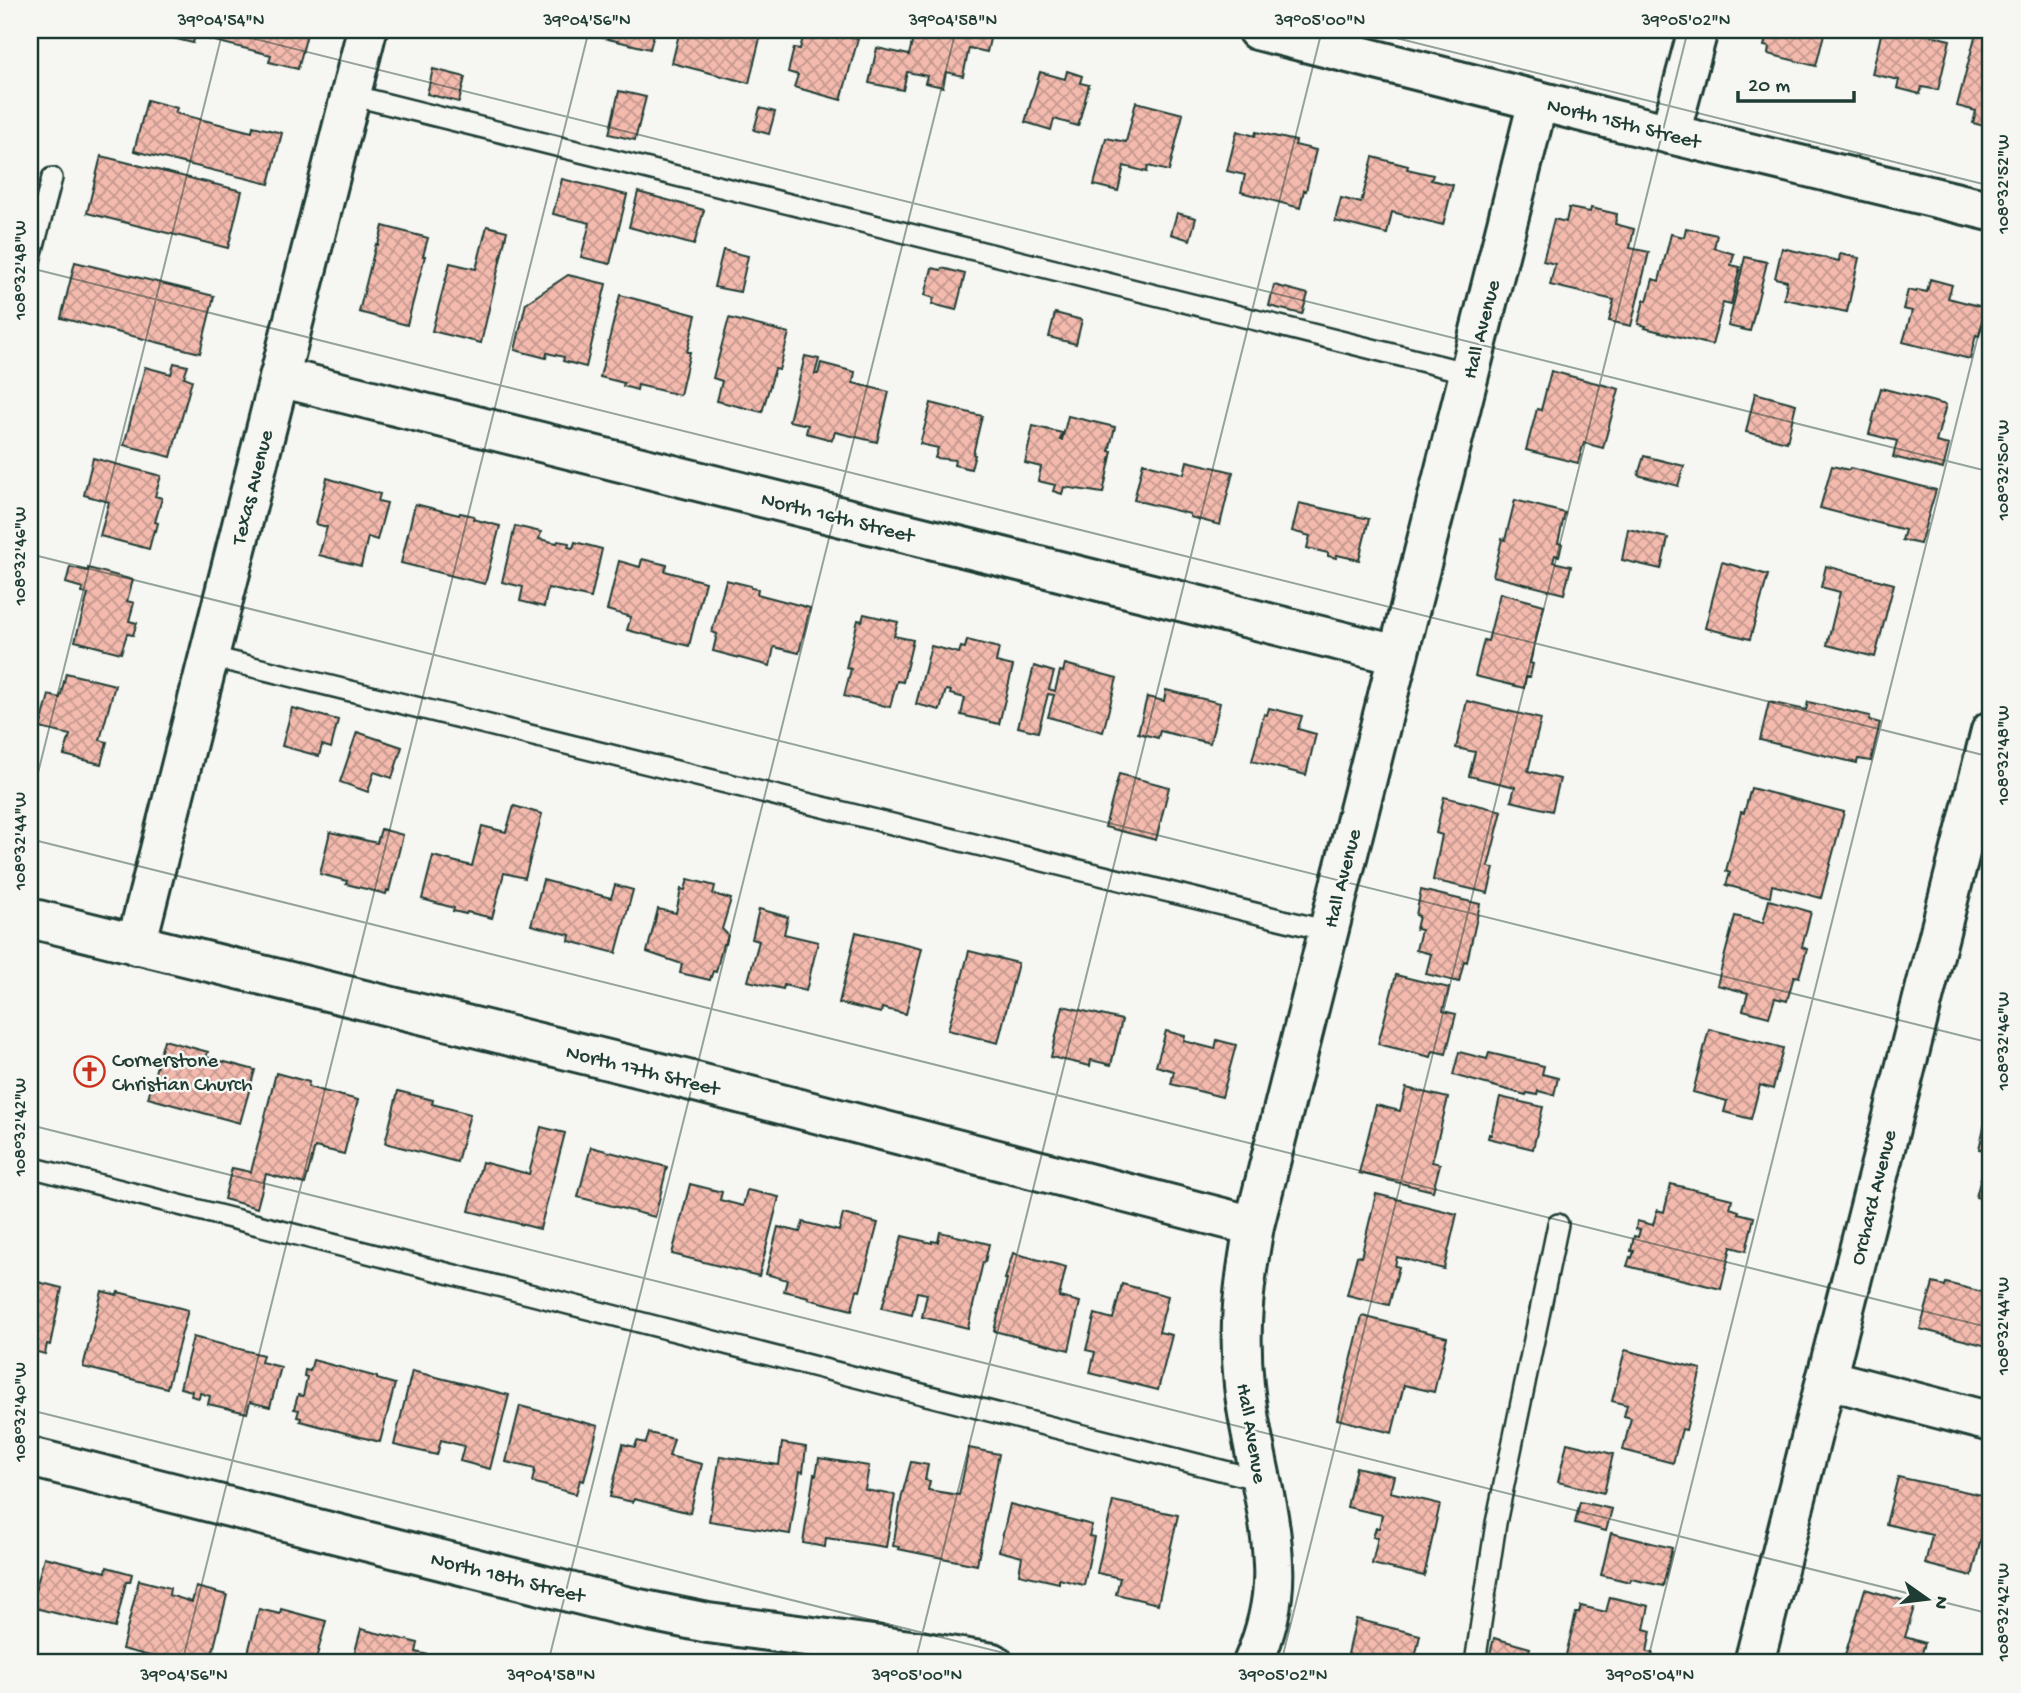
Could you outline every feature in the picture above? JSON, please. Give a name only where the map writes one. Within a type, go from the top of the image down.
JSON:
[{"type":"street","name":"Texas Avenue","points":[[136,944],[367,30]]},
{"type":"street","name":"North 15th Street","points":[[1256,30],[1991,211]]},
{"type":"street","points":[[1670,134],[1698,30]]},
{"type":"street","name":"Hall Avenue","points":[[1253,1663],[1267,1621],[1274,1566],[1266,1507],[1249,1428],[1240,1332],[1243,1290],[1254,1226],[1538,101]]},
{"type":"street","name":"North 16th Street","points":[[279,377],[1397,655]]},
{"type":"street","name":"Orchard Avenue","points":[[1754,1663],[1991,731]]},
{"type":"street","name":"North 17th Street","points":[[30,918],[645,1069],[1254,1226]]},
{"type":"street","points":[[1826,1379],[1991,1422]]},
{"type":"street","name":"North 18th Street","points":[[30,1457],[637,1608],[708,1623],[993,1663]]},
{"type":"lane","points":[[351,95],[1469,373]]},
{"type":"lane","points":[[30,261],[52,178]]},
{"type":"lane","points":[[208,656],[1328,931]]},
{"type":"lane","points":[[30,1167],[1260,1480]]},
{"type":"lane","points":[[1475,1663],[1496,1523],[1558,1224]]},
{"type":"building","points":[[165,30],[308,30],[298,69],[269,62],[271,55],[195,36],[193,43],[164,36]]},
{"type":"building","points":[[655,30],[650,49],[579,32]]},
{"type":"building","points":[[680,30],[762,30],[749,83],[672,63]]},
{"type":"building","points":[[805,30],[849,30],[848,36],[858,39],[841,100],[794,87],[798,75],[788,72],[794,48],[800,49]]},
{"type":"building","points":[[915,30],[992,30],[987,52],[969,48],[963,76],[946,72],[943,87],[925,83],[927,76],[907,72],[903,90],[869,83],[877,48],[909,55]]},
{"type":"building","points":[[1768,30],[1825,30],[1816,66],[1768,54],[1769,47],[1764,46]]},
{"type":"building","points":[[1882,30],[1908,30],[1950,40],[1938,90],[1922,87],[1920,94],[1897,88],[1899,80],[1872,74]]},
{"type":"building","points":[[1976,33],[1991,37],[1991,128],[1973,123],[1976,111],[1957,106]]},
{"type":"building","points":[[433,69],[465,77],[459,102],[427,94]]},
{"type":"building","points":[[1067,71],[1082,76],[1080,83],[1089,85],[1078,126],[1054,119],[1051,130],[1025,122],[1040,72],[1065,79]]},
{"type":"building","points":[[619,91],[646,97],[635,140],[609,134]]},
{"type":"building","points":[[147,100],[177,108],[175,113],[252,132],[253,126],[282,133],[269,184],[134,151]]},
{"type":"building","points":[[1136,102],[1183,114],[1169,171],[1148,166],[1147,172],[1124,166],[1118,191],[1094,185],[1106,138],[1126,142]]},
{"type":"building","points":[[760,108],[775,112],[769,134],[754,130]]},
{"type":"building","points":[[1237,131],[1255,136],[1256,132],[1296,141],[1295,145],[1316,150],[1300,208],[1241,192],[1245,175],[1227,171]]},
{"type":"building","points":[[101,156],[242,191],[228,248],[87,213]]},
{"type":"building","points":[[1373,157],[1408,166],[1407,169],[1433,175],[1431,180],[1453,185],[1443,225],[1392,212],[1387,234],[1335,221],[1341,198],[1361,203]]},
{"type":"building","points":[[562,179],[627,195],[610,264],[581,257],[590,223],[553,214]]},
{"type":"building","points":[[638,192],[704,210],[694,245],[629,227]]},
{"type":"building","points":[[1569,208],[1590,212],[1591,208],[1617,214],[1615,224],[1634,229],[1630,248],[1649,252],[1631,326],[1609,321],[1614,300],[1550,285],[1555,264],[1543,261],[1554,219],[1566,222]]},
{"type":"building","points":[[1177,213],[1196,218],[1190,240],[1171,234]]},
{"type":"building","points":[[383,226],[428,238],[407,325],[359,312]]},
{"type":"building","points":[[487,226],[507,231],[481,343],[432,331],[450,263],[476,269]]},
{"type":"building","points":[[1686,228],[1717,235],[1714,248],[1734,254],[1731,265],[1740,267],[1731,305],[1723,303],[1712,345],[1638,324],[1653,279],[1659,281],[1671,234],[1684,237]]},
{"type":"building","points":[[1782,248],[1839,261],[1840,254],[1859,258],[1847,312],[1784,299],[1787,281],[1775,278]]},
{"type":"building","points":[[723,250],[748,256],[740,292],[714,287]]},
{"type":"building","points":[[1745,257],[1767,262],[1750,331],[1728,326]]},
{"type":"building","points":[[75,262],[214,296],[200,353],[61,318]]},
{"type":"building","points":[[932,268],[965,274],[956,310],[932,304],[934,298],[925,295]]},
{"type":"building","points":[[568,275],[606,284],[586,367],[563,361],[564,357],[547,353],[546,358],[515,350],[526,303]]},
{"type":"building","points":[[1930,279],[1952,285],[1948,298],[1987,308],[1970,359],[1903,342],[1912,311],[1903,309],[1908,290],[1927,292]]},
{"type":"building","points":[[1274,285],[1308,294],[1302,314],[1269,306]]},
{"type":"building","points":[[620,295],[696,315],[680,395],[638,385],[637,390],[623,386],[624,383],[600,377]]},
{"type":"building","points":[[1055,313],[1082,320],[1076,344],[1049,337]]},
{"type":"building","points":[[729,318],[789,333],[779,370],[775,369],[762,412],[717,401],[722,381],[713,378]]},
{"type":"building","points":[[805,356],[819,359],[815,374],[818,374],[821,363],[855,372],[853,383],[889,392],[877,442],[835,432],[832,440],[806,433],[808,425],[789,421]]},
{"type":"building","points":[[174,363],[188,366],[184,377],[192,380],[171,457],[124,445],[145,367],[171,374]]},
{"type":"building","points":[[1551,371],[1619,389],[1603,448],[1584,443],[1578,463],[1526,450],[1537,409],[1541,410]]},
{"type":"building","points":[[1881,388],[1946,405],[1936,442],[1949,445],[1943,469],[1893,457],[1897,441],[1869,434]]},
{"type":"building","points":[[1755,393],[1796,404],[1787,442],[1746,432]]},
{"type":"building","points":[[931,403],[982,416],[971,469],[954,465],[955,460],[935,458],[938,448],[920,444]]},
{"type":"building","points":[[1068,416],[1115,427],[1103,493],[1064,487],[1062,494],[1053,491],[1055,485],[1038,481],[1041,467],[1025,463],[1033,426],[1062,433],[1062,440]]},
{"type":"building","points":[[1644,456],[1684,466],[1678,486],[1638,475]]},
{"type":"building","points":[[93,458],[161,476],[155,496],[162,498],[155,522],[158,523],[149,549],[100,536],[109,502],[84,495]]},
{"type":"building","points":[[1187,461],[1233,472],[1220,525],[1190,517],[1190,514],[1134,500],[1143,463],[1184,474]]},
{"type":"building","points":[[1832,466],[1936,490],[1920,544],[1902,540],[1905,530],[1820,508]]},
{"type":"building","points":[[327,478],[380,494],[378,501],[387,503],[377,540],[368,537],[361,566],[319,555],[327,527],[316,524]]},
{"type":"building","points":[[1515,500],[1565,513],[1558,543],[1562,544],[1559,556],[1555,555],[1553,562],[1571,566],[1564,594],[1493,576]]},
{"type":"building","points":[[1299,503],[1369,519],[1359,560],[1337,555],[1336,558],[1328,556],[1328,553],[1307,548],[1310,536],[1292,531]]},
{"type":"building","points":[[415,504],[474,516],[473,519],[500,526],[485,584],[401,563]]},
{"type":"building","points":[[515,526],[541,532],[539,539],[569,543],[568,547],[573,548],[575,542],[602,549],[591,598],[548,588],[544,607],[520,601],[523,587],[502,582]]},
{"type":"building","points":[[1628,529],[1668,538],[1661,569],[1622,560]]},
{"type":"building","points":[[642,559],[667,565],[665,571],[705,582],[689,646],[627,630],[631,617],[607,610],[619,561],[640,567]]},
{"type":"building","points":[[1722,562],[1768,575],[1750,639],[1705,628]]},
{"type":"building","points":[[1826,566],[1894,584],[1875,657],[1827,645],[1840,592],[1821,587]]},
{"type":"building","points":[[70,567],[88,571],[88,568],[133,580],[127,601],[134,603],[129,621],[137,623],[133,635],[127,634],[121,653],[75,641],[88,594],[82,593],[83,588],[66,583]]},
{"type":"building","points":[[726,580],[758,589],[757,594],[810,608],[799,653],[774,647],[770,666],[713,651],[717,634],[712,632]]},
{"type":"building","points":[[1500,593],[1544,605],[1530,663],[1533,664],[1530,677],[1526,677],[1524,688],[1475,676],[1484,640],[1488,641]]},
{"type":"building","points":[[864,614],[898,622],[894,636],[913,640],[903,682],[897,681],[890,707],[844,696],[851,669],[846,668],[858,620],[862,621]]},
{"type":"building","points":[[967,640],[999,648],[996,662],[1013,666],[999,724],[961,715],[965,698],[950,694],[951,691],[946,690],[940,710],[916,704],[931,646],[959,653],[961,647],[965,648]]},
{"type":"building","points":[[1065,664],[1117,678],[1103,732],[1048,717],[1054,695],[1048,694],[1038,732],[1018,727],[1034,666],[1054,672],[1049,689],[1055,691],[1060,671],[1063,672]]},
{"type":"building","points":[[66,673],[115,685],[100,740],[107,742],[101,764],[64,755],[70,735],[40,728],[49,695],[60,698]]},
{"type":"building","points":[[1166,690],[1220,703],[1210,743],[1160,731],[1158,738],[1138,733],[1147,697],[1164,701]]},
{"type":"building","points":[[1467,701],[1541,719],[1528,771],[1560,779],[1552,811],[1511,801],[1515,787],[1469,776],[1475,752],[1456,748]]},
{"type":"building","points":[[1769,702],[1806,710],[1808,702],[1870,716],[1869,720],[1880,723],[1871,761],[1858,759],[1857,763],[1760,740]]},
{"type":"building","points":[[292,708],[338,720],[331,748],[322,745],[319,756],[282,746]]},
{"type":"building","points":[[1269,708],[1302,716],[1298,729],[1316,734],[1306,775],[1252,761],[1264,714],[1267,715]]},
{"type":"building","points":[[357,732],[402,747],[392,778],[374,772],[368,792],[340,782]]},
{"type":"building","points":[[1119,774],[1169,787],[1156,840],[1105,827]]},
{"type":"building","points":[[1751,788],[1844,812],[1821,898],[1772,885],[1770,897],[1726,885],[1730,873],[1726,871],[1741,812],[1744,813]]},
{"type":"building","points":[[1444,797],[1502,811],[1488,867],[1494,868],[1488,893],[1433,880],[1442,835],[1436,833]]},
{"type":"building","points":[[514,806],[542,814],[525,878],[504,873],[492,918],[453,911],[454,908],[422,899],[433,856],[472,866],[482,826],[506,832]]},
{"type":"building","points":[[381,829],[403,835],[386,894],[320,874],[330,832],[377,843]]},
{"type":"building","points":[[688,879],[715,886],[713,894],[731,899],[722,929],[728,935],[726,944],[723,944],[716,972],[713,971],[710,980],[680,973],[682,964],[647,952],[658,909],[676,913],[681,889],[685,890]]},
{"type":"building","points":[[543,880],[611,898],[615,885],[633,890],[616,953],[569,941],[570,935],[531,925]]},
{"type":"building","points":[[1421,890],[1480,904],[1467,962],[1464,961],[1459,982],[1426,974],[1431,954],[1416,950],[1421,930],[1416,929],[1419,916],[1416,915]]},
{"type":"building","points":[[1769,900],[1811,912],[1802,947],[1807,949],[1799,977],[1794,976],[1787,1001],[1775,998],[1769,1017],[1743,1010],[1748,993],[1717,985],[1735,916],[1763,923]]},
{"type":"building","points":[[759,909],[788,917],[784,934],[818,942],[806,991],[784,985],[783,989],[748,981],[759,941],[752,939]]},
{"type":"building","points":[[856,932],[922,948],[906,1014],[882,1008],[881,1013],[839,1003]]},
{"type":"building","points":[[969,951],[1018,963],[998,1043],[948,1030]]},
{"type":"building","points":[[1396,975],[1449,988],[1443,1011],[1456,1014],[1446,1054],[1433,1051],[1431,1057],[1378,1044]]},
{"type":"building","points":[[1063,1006],[1122,1020],[1111,1065],[1091,1060],[1090,1066],[1051,1057]]},
{"type":"building","points":[[1709,1029],[1783,1048],[1773,1089],[1760,1085],[1751,1119],[1724,1112],[1727,1101],[1693,1092]]},
{"type":"building","points":[[1166,1031],[1185,1036],[1184,1041],[1215,1049],[1217,1040],[1236,1045],[1222,1097],[1171,1084],[1174,1071],[1156,1066]]},
{"type":"building","points":[[164,1040],[208,1052],[206,1057],[255,1070],[240,1123],[148,1098]]},
{"type":"building","points":[[1459,1052],[1487,1059],[1489,1053],[1544,1066],[1542,1074],[1558,1078],[1554,1095],[1538,1091],[1537,1095],[1526,1095],[1453,1075]]},
{"type":"building","points":[[276,1073],[309,1082],[308,1087],[358,1100],[344,1154],[315,1147],[305,1184],[266,1174],[257,1208],[224,1199],[232,1168],[251,1172]]},
{"type":"building","points":[[1406,1088],[1448,1098],[1432,1162],[1440,1164],[1433,1191],[1359,1173],[1376,1105],[1400,1111]]},
{"type":"building","points":[[398,1091],[470,1114],[457,1162],[385,1143]]},
{"type":"building","points":[[1500,1097],[1543,1107],[1533,1149],[1488,1138]]},
{"type":"building","points":[[1985,1123],[1991,1125],[1991,1201],[1976,1197],[1988,1151],[1979,1149]]},
{"type":"building","points":[[541,1127],[565,1133],[540,1229],[469,1211],[482,1162],[529,1174]]},
{"type":"building","points":[[591,1147],[667,1167],[655,1217],[578,1197]]},
{"type":"building","points":[[690,1184],[722,1192],[720,1200],[743,1206],[747,1190],[779,1197],[759,1276],[672,1254]]},
{"type":"building","points":[[1671,1184],[1732,1199],[1730,1208],[1754,1217],[1746,1251],[1731,1247],[1721,1289],[1627,1266],[1634,1251],[1631,1251],[1634,1236],[1638,1237],[1640,1230],[1636,1229],[1637,1221],[1653,1225],[1657,1210],[1664,1212]]},
{"type":"building","points":[[1376,1194],[1457,1214],[1444,1269],[1397,1257],[1395,1266],[1399,1267],[1389,1305],[1347,1295],[1357,1256],[1361,1257]]},
{"type":"building","points":[[843,1214],[878,1223],[860,1291],[857,1290],[852,1310],[784,1291],[787,1280],[766,1274],[778,1227],[800,1232],[803,1222],[839,1231]]},
{"type":"building","points":[[940,1232],[989,1244],[968,1328],[922,1317],[927,1294],[917,1292],[912,1315],[882,1308],[902,1236],[932,1243],[938,1242]]},
{"type":"building","points":[[1013,1253],[1066,1267],[1059,1297],[1080,1302],[1069,1350],[994,1331]]},
{"type":"building","points":[[30,1280],[62,1288],[50,1345],[47,1344],[45,1354],[30,1350]]},
{"type":"building","points":[[1933,1283],[1945,1286],[1946,1283],[1991,1294],[1991,1347],[1920,1329]]},
{"type":"building","points":[[1122,1284],[1168,1296],[1159,1332],[1172,1335],[1158,1390],[1090,1373],[1095,1352],[1086,1350],[1095,1314],[1113,1319]]},
{"type":"building","points":[[102,1291],[117,1295],[118,1292],[188,1310],[167,1388],[83,1367]]},
{"type":"building","points":[[1362,1316],[1447,1337],[1434,1392],[1404,1385],[1392,1433],[1337,1419]]},
{"type":"building","points":[[193,1337],[263,1355],[261,1362],[281,1367],[270,1407],[250,1402],[247,1413],[208,1404],[210,1396],[200,1393],[199,1398],[191,1396],[192,1391],[180,1388]]},
{"type":"building","points":[[1625,1350],[1701,1369],[1686,1430],[1682,1429],[1673,1463],[1623,1450],[1631,1418],[1624,1416],[1627,1405],[1612,1401]]},
{"type":"building","points":[[313,1360],[395,1384],[380,1442],[300,1421],[301,1418],[297,1417],[299,1410],[294,1409],[298,1395],[303,1396],[307,1377],[304,1376],[305,1370],[310,1371]]},
{"type":"building","points":[[412,1371],[509,1395],[490,1469],[460,1461],[464,1446],[441,1440],[437,1455],[394,1445]]},
{"type":"building","points":[[520,1406],[598,1426],[584,1481],[580,1480],[576,1494],[532,1482],[535,1469],[506,1462]]},
{"type":"building","points":[[649,1433],[674,1439],[669,1456],[702,1464],[690,1513],[634,1499],[633,1502],[610,1497],[623,1444],[635,1447],[637,1441],[646,1443]]},
{"type":"building","points":[[782,1443],[806,1447],[790,1534],[709,1521],[720,1456],[779,1465]]},
{"type":"building","points":[[1567,1443],[1613,1454],[1604,1493],[1558,1482]]},
{"type":"building","points":[[969,1448],[999,1454],[977,1565],[893,1546],[911,1462],[928,1465],[925,1480],[930,1481],[928,1490],[959,1495]]},
{"type":"building","points":[[819,1458],[869,1466],[865,1490],[895,1495],[886,1547],[826,1538],[825,1547],[803,1543]]},
{"type":"building","points":[[1356,1467],[1394,1476],[1390,1492],[1440,1504],[1424,1576],[1372,1564],[1378,1537],[1373,1537],[1376,1528],[1379,1528],[1382,1515],[1347,1507]]},
{"type":"building","points":[[1898,1477],[1991,1497],[1972,1576],[1925,1564],[1932,1535],[1886,1524]]},
{"type":"building","points":[[1113,1501],[1178,1515],[1158,1604],[1116,1594],[1120,1578],[1097,1573]]},
{"type":"building","points":[[1580,1502],[1612,1509],[1606,1531],[1575,1523]]},
{"type":"building","points":[[1010,1504],[1092,1525],[1089,1536],[1094,1537],[1084,1585],[1059,1579],[1059,1583],[1019,1574],[1022,1557],[999,1551]]},
{"type":"building","points":[[1611,1533],[1672,1548],[1663,1586],[1601,1575]]},
{"type":"building","points":[[44,1557],[106,1572],[107,1567],[132,1574],[130,1582],[126,1582],[115,1628],[31,1607]]},
{"type":"building","points":[[139,1580],[170,1588],[169,1595],[192,1602],[196,1587],[227,1595],[210,1663],[178,1663],[122,1649]]},
{"type":"building","points":[[1865,1589],[1915,1604],[1905,1637],[1925,1643],[1919,1663],[1871,1663],[1845,1655]]},
{"type":"building","points":[[1610,1597],[1649,1606],[1644,1629],[1651,1631],[1647,1652],[1653,1653],[1650,1663],[1564,1663],[1576,1613],[1579,1613],[1581,1606],[1606,1612]]},
{"type":"building","points":[[259,1609],[280,1614],[281,1609],[326,1621],[315,1663],[290,1663],[248,1653]]},
{"type":"building","points":[[1356,1619],[1420,1635],[1414,1663],[1349,1663],[1351,1655],[1348,1654]]},
{"type":"building","points":[[361,1629],[418,1643],[416,1652],[437,1657],[435,1663],[352,1663]]},
{"type":"building","points":[[1494,1638],[1530,1648],[1525,1663],[1488,1662]]},
{"type":"building","points":[[458,1657],[481,1662],[498,1663],[457,1663]]},
{"type":"place","name":"Cornerstone Christian Church","points":[[89,1071]]}]
